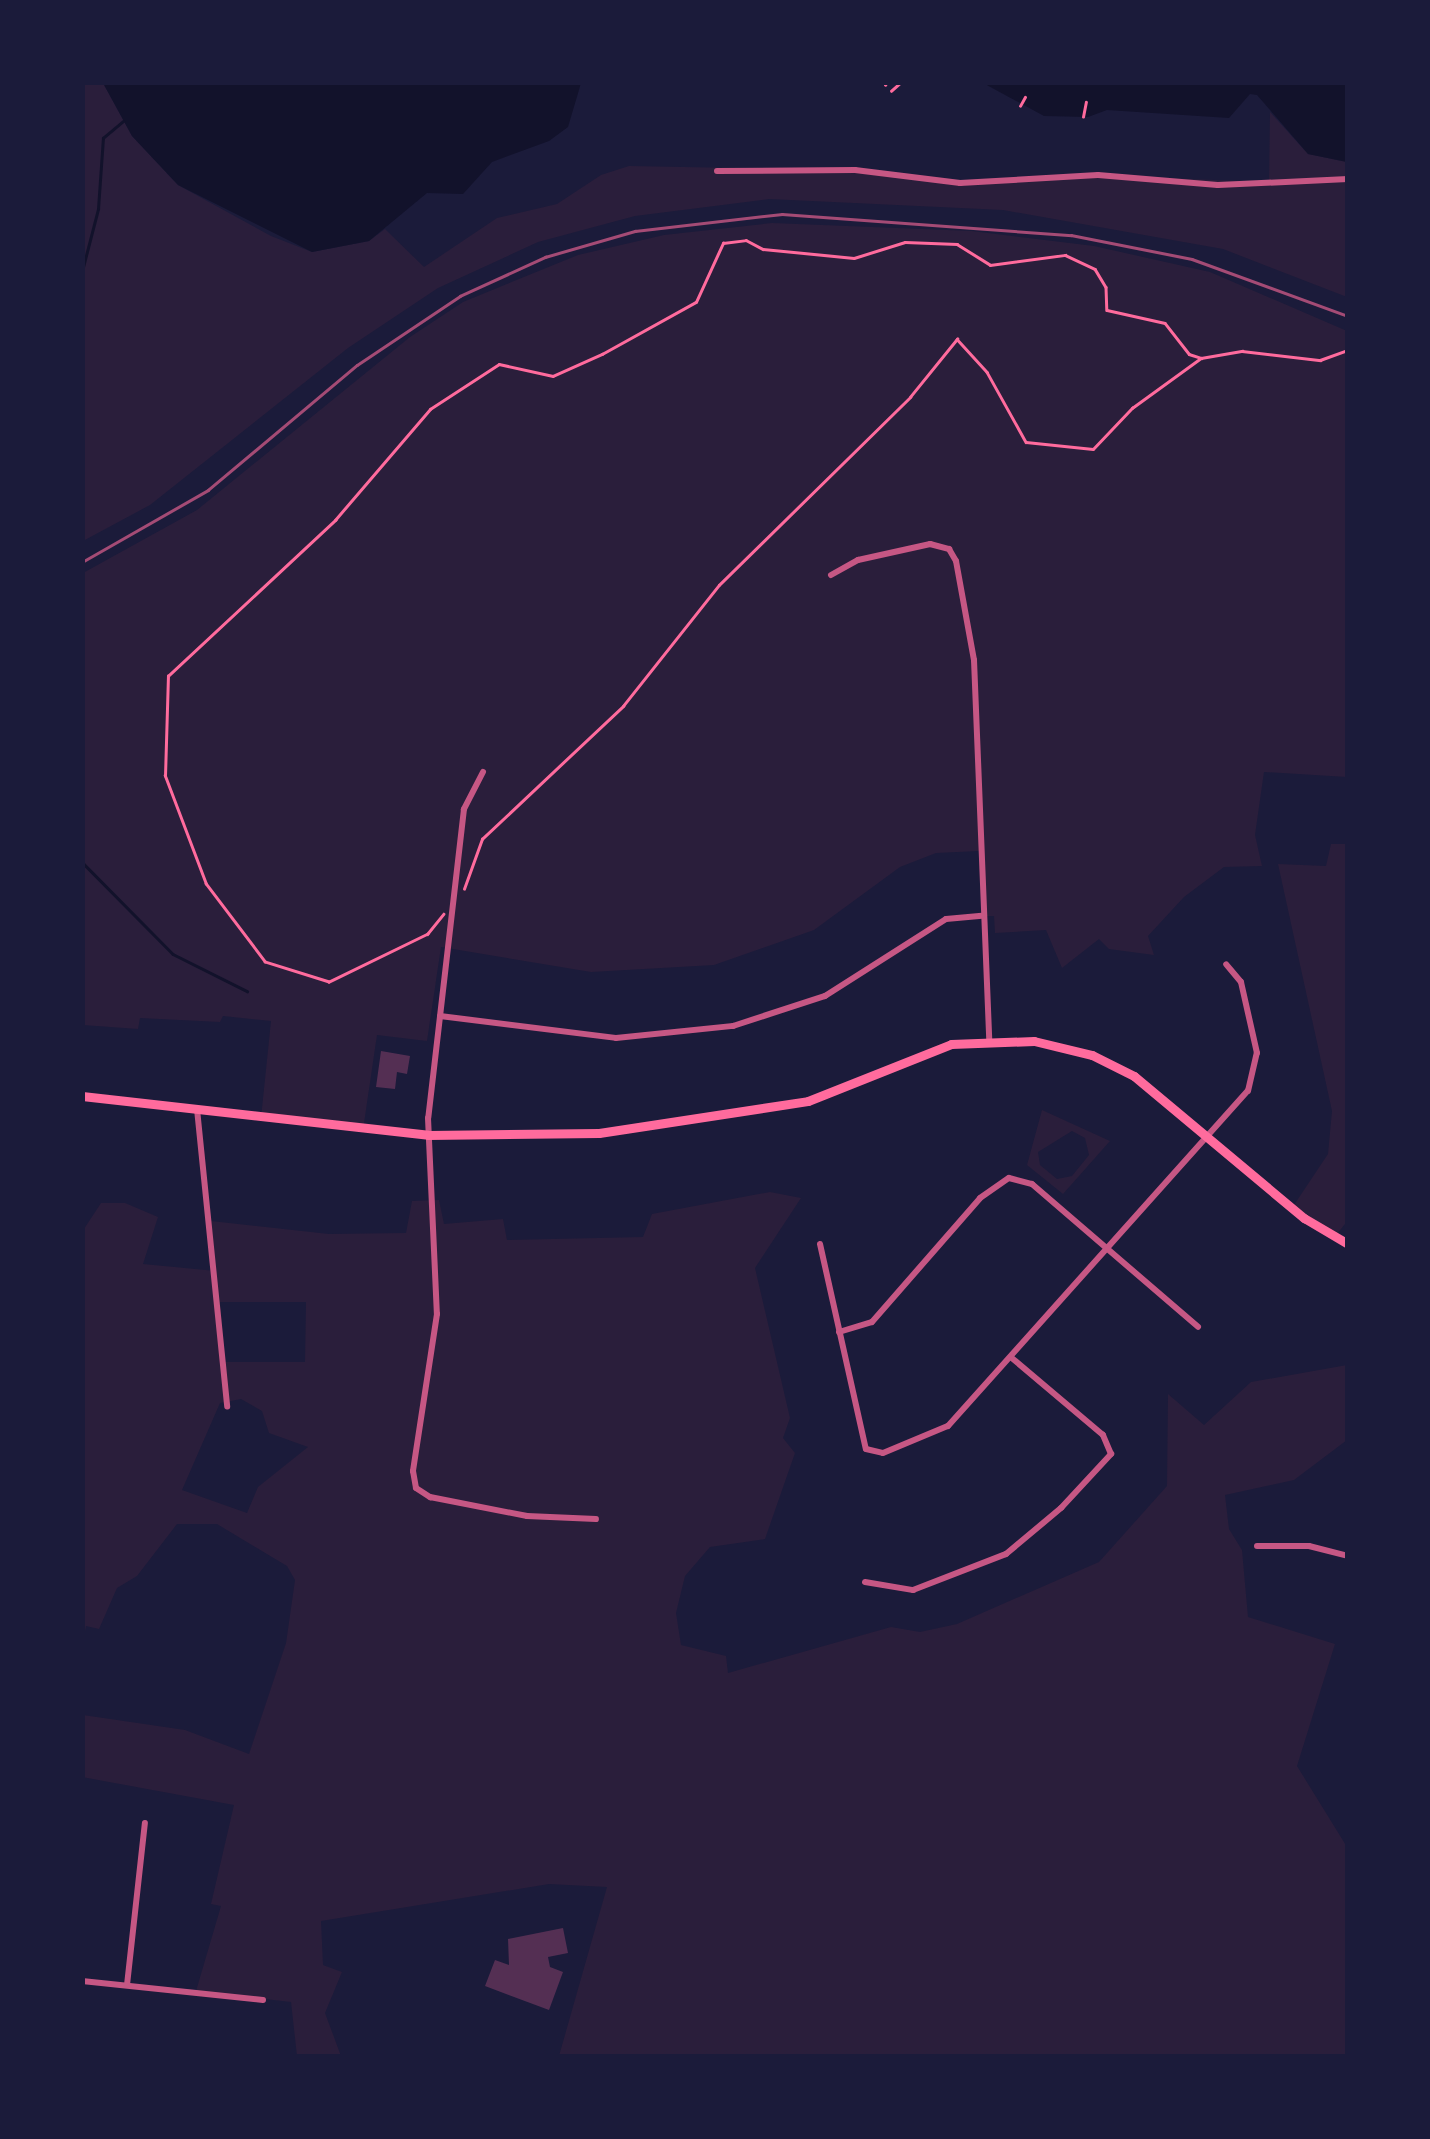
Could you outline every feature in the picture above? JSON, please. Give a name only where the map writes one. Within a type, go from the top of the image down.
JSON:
[{"type":"main road","points":[[82,1096],[428,1135],[599,1133],[734,1117],[808,1101],[935,1048],[989,1039],[1048,1043],[1106,1062],[1159,1094],[1304,1218],[1348,1244]]},
{"type":"street","points":[[717,170],[855,170],[960,183],[1098,175],[1218,185],[1348,180]]},
{"type":"street","points":[[831,575],[858,560],[930,544],[954,556],[973,650],[989,1039]]},
{"type":"street","points":[[483,772],[464,809],[428,1135],[439,1274],[416,1488],[478,1508],[596,1519]]},
{"type":"street","points":[[440,1016],[616,1038],[733,1026],[824,996],[946,919],[982,916]]},
{"type":"street","points":[[820,1244],[860,1440],[876,1453],[960,1417],[1248,1091],[1258,1060],[1241,982],[1226,964]]},
{"type":"street","points":[[197,1109],[228,1406]]},
{"type":"street","points":[[839,1332],[872,1322],[980,1198],[1004,1179],[1032,1184],[1198,1327]]},
{"type":"street","points":[[865,1582],[912,1590],[1006,1554],[1111,1454],[1104,1435],[1012,1358]]},
{"type":"street","points":[[1257,1546],[1348,1556]]},
{"type":"street","points":[[127,1986],[145,1823]]},
{"type":"street","points":[[82,1981],[263,2000]]},
{"type":"path","points":[[891,92],[900,83]]},
{"type":"path","points":[[1020,106],[1025,97]]},
{"type":"path","points":[[1083,117],[1086,102]]},
{"type":"path","points":[[450,907],[428,934],[329,982],[265,962],[206,884],[165,776],[168,676],[335,520],[430,408],[499,364],[553,376],[602,354],[696,302],[723,243],[746,240],[763,250],[854,258],[905,242],[956,244],[990,266],[1065,255],[1095,269],[1106,287],[1107,310],[1165,323],[1189,354],[1201,358]]},
{"type":"path","points":[[461,893],[472,880],[482,839],[623,706],[720,586],[910,397],[957,339],[987,372],[1026,442],[1093,449],[1132,408],[1201,358],[1242,351],[1320,360],[1348,350]]},
{"type":"shaded area","points":[[581,82],[568,127],[549,141],[492,162],[463,194],[427,193],[369,241],[312,252],[178,185],[132,136],[103,83]]},
{"type":"shaded area","points":[[83,83],[103,83],[132,136],[178,185],[271,236],[312,252],[369,241],[385,229],[424,267],[497,218],[557,204],[601,175],[629,166],[855,170],[942,181],[1083,175],[1269,182],[1270,112],[1308,154],[1347,162],[1347,297],[1223,249],[1003,210],[769,199],[635,216],[538,242],[438,288],[348,348],[150,505],[83,541]]},
{"type":"shaded area","points":[[983,83],[1347,83],[1347,162],[1308,154],[1257,95],[1250,94],[1229,118],[1107,110],[1088,117],[1044,116]]},
{"type":"shaded area","points":[[772,223],[972,231],[1094,246],[1210,272],[1347,331],[1347,777],[1264,772],[1255,835],[1262,866],[1224,867],[1184,897],[1148,936],[1154,955],[1109,949],[1099,939],[1062,968],[1046,930],[995,933],[994,916],[984,916],[979,851],[936,853],[900,867],[814,930],[714,965],[591,972],[441,947],[427,1041],[377,1035],[363,1130],[261,1118],[271,1021],[223,1016],[220,1022],[140,1018],[138,1029],[83,1025],[83,573],[197,510],[410,337],[463,302],[578,255],[664,235]]},
{"type":"shaded area","points":[[1331,844],[1347,844],[1348,1220],[1334,1238],[1292,1208],[1328,1154],[1332,1111],[1278,864],[1326,866]]},
{"type":"shaded area","points":[[1042,1110],[1110,1141],[1063,1194],[1027,1165]],"holes":[[[1072,1131],[1085,1138],[1089,1155],[1072,1176],[1057,1179],[1040,1165],[1038,1152]]]},
{"type":"shaded area","points":[[770,1192],[801,1198],[755,1268],[790,1418],[783,1438],[795,1453],[765,1539],[710,1547],[685,1576],[676,1613],[681,1645],[726,1656],[728,1673],[891,1627],[920,1632],[957,1624],[1099,1562],[1167,1486],[1168,1394],[1204,1425],[1251,1382],[1347,1365],[1347,1440],[1294,1480],[1225,1495],[1229,1529],[1242,1550],[1248,1617],[1335,1644],[1297,1766],[1347,1847],[1347,2056],[559,2056],[607,1887],[549,1884],[321,1921],[323,1965],[342,1972],[325,2013],[341,2056],[297,2056],[291,2002],[196,1991],[221,1906],[211,1904],[234,1805],[82,1777],[83,1715],[185,1730],[249,1754],[286,1643],[295,1580],[287,1566],[217,1524],[177,1524],[137,1576],[117,1588],[99,1629],[86,1626],[83,1643],[82,1232],[101,1203],[125,1203],[158,1217],[143,1264],[216,1271],[211,1221],[329,1234],[406,1233],[412,1201],[439,1200],[444,1224],[503,1219],[507,1240],[643,1237],[652,1214]],"holes":[[[220,1302],[306,1302],[305,1362],[225,1362]],[[241,1399],[262,1411],[269,1433],[308,1447],[258,1487],[247,1513],[182,1490],[220,1403]]]},
{"type":"building","points":[[381,1051],[410,1056],[407,1074],[397,1072],[395,1089],[376,1087]]},
{"type":"building","points":[[563,1928],[568,1953],[548,1957],[550,1967],[563,1972],[549,2010],[485,1986],[495,1960],[509,1965],[508,1939]]},
{"type":"waterway","points":[[82,271],[98,209],[103,138],[123,121]]},
{"type":"waterway","points":[[82,862],[173,954],[247,991]]},
{"type":"railway","points":[[82,562],[208,490],[357,365],[460,296],[545,257],[635,231],[782,214],[1071,235],[1192,259],[1348,316]]}]
